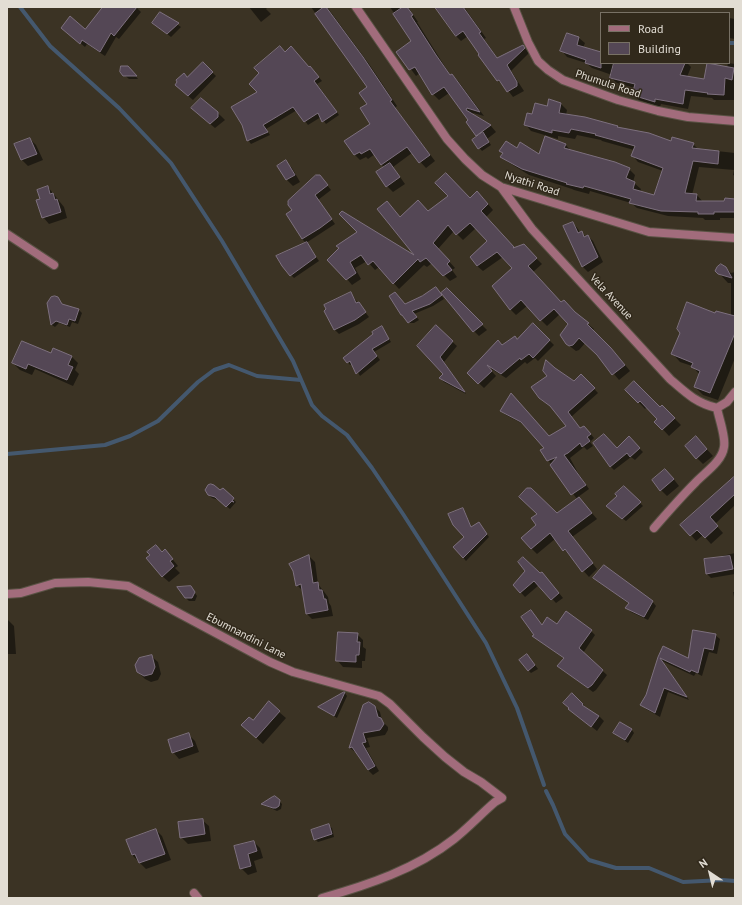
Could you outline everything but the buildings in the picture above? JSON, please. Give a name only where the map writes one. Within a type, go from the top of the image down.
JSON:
[{"type":"street","name":"Nyathi Road","points":[[356,7],[447,139],[482,175],[501,187],[648,232],[735,238]]},
{"type":"street","name":"Phumula Road","points":[[514,7],[535,56],[548,70],[563,80],[618,100],[658,111],[688,117],[735,121]]},
{"type":"street","name":"Vela Avenue","points":[[501,187],[532,229],[670,379],[687,395],[704,405],[717,408]]},
{"type":"street","points":[[7,234],[54,265]]},
{"type":"street","points":[[654,528],[720,455],[724,448],[724,440],[717,408],[727,402],[735,392]]},
{"type":"street","name":"Ebumnandini Lane","points":[[7,594],[21,593],[55,583],[88,582],[128,586],[270,662],[293,672],[378,696],[390,704],[445,757],[502,798],[495,802],[454,840],[407,868],[340,893],[322,898]]},
{"type":"waterway","points":[[20,7],[50,46],[119,108],[171,163],[222,241],[293,361],[312,405],[322,416],[347,435],[372,468],[486,643],[517,708],[544,785]]},
{"type":"waterway","points":[[730,43],[735,43]]},
{"type":"waterway","points":[[7,454],[105,445],[130,436],[158,421],[198,382],[214,370],[229,365],[257,376],[301,380]]},
{"type":"waterway","points":[[546,791],[565,834],[589,860],[616,868],[649,868],[683,882],[722,880],[735,881]]}]
